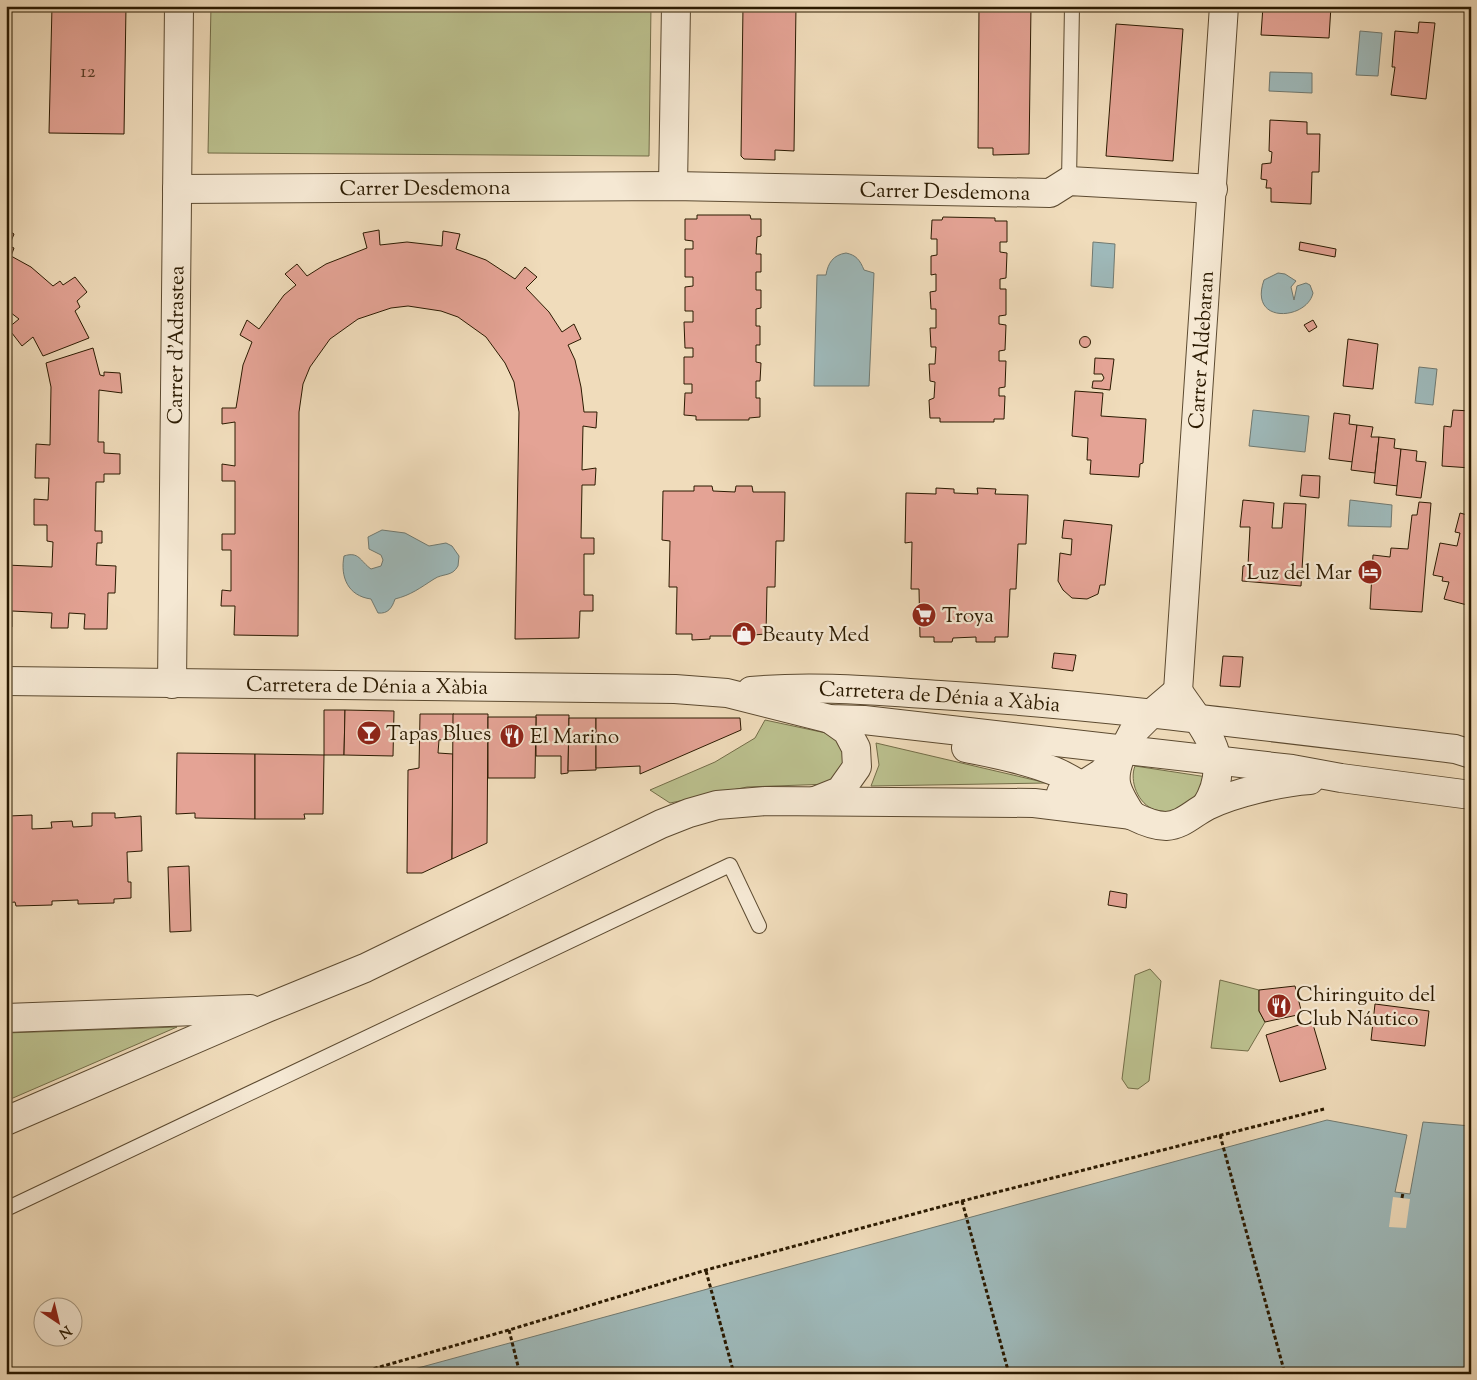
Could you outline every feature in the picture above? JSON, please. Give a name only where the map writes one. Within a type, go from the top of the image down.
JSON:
[{"type":"street","name":"Carrer d'Adrastea","points":[[172,684],[178,6]]},
{"type":"street","points":[[673,186],[676,6]]},
{"type":"street","name":"Carrer Aldebaran","points":[[1178,691],[1224,6]]},
{"type":"street","name":"Carrer Desdemona","points":[[176,188],[673,186],[1050,193],[1069,181]]},
{"type":"street","points":[[1069,181],[1213,188]]},
{"type":"street","name":"Carretera de Dénia a Xàbia","points":[[6,681],[675,689],[727,693],[782,688],[843,688],[1022,700],[1196,718],[1455,749],[1471,754]]},
{"type":"street","points":[[1132,815],[1120,798],[1115,781],[1115,768],[1133,732],[1178,691],[1211,739],[1218,761],[1215,792],[1206,806]]},
{"type":"street","name":"Carretera de Dénia a Xàbia","points":[[727,693],[830,719],[864,720],[1292,769],[1341,778],[1471,795]]},
{"type":"street","points":[[830,719],[1024,761],[1083,785],[1132,815],[1152,824],[1167,826],[1185,821],[1206,806],[1280,784],[1341,778]]},
{"type":"street","points":[[815,801],[840,791],[857,767],[856,748],[847,731],[830,719]]},
{"type":"street","points":[[1034,803],[1083,785],[1102,773],[1123,751]]},
{"type":"street","points":[[6,1121],[267,1008],[365,968],[661,824],[689,813],[734,803],[815,801],[1034,803],[1132,815]]},
{"type":"street","points":[[6,1018],[267,1008]]},
{"type":"lane","points":[[1069,181],[1072,6]]},
{"type":"lane","points":[[6,1209],[730,865],[760,926]]},
{"type":"path","points":[[355,1374],[510,1330],[706,1270],[962,1201],[1324,1109]]},
{"type":"path","points":[[1220,1135],[1285,1374]]},
{"type":"path","points":[[1402,1198],[1403,1193]]},
{"type":"path","points":[[962,1201],[1009,1374]]},
{"type":"path","points":[[706,1270],[734,1374]]},
{"type":"path","points":[[510,1330],[520,1374]]},
{"type":"green space","points":[[211,6],[651,6],[649,156],[208,153]]},
{"type":"green space","points":[[765,720],[840,736],[849,765],[830,784],[747,787],[670,803],[650,790],[715,762],[755,738]]},
{"type":"green space","points":[[876,743],[1047,783],[871,786],[879,765]]},
{"type":"green space","points":[[1135,766],[1207,777],[1206,792],[1175,813],[1155,810],[1144,803],[1136,791],[1133,778]]},
{"type":"green space","points":[[1150,969],[1161,981],[1149,1081],[1138,1089],[1128,1088],[1122,1079],[1135,975]]},
{"type":"green space","points":[[1220,980],[1259,990],[1259,1011],[1265,1022],[1248,1051],[1211,1048]]},
{"type":"green space","points":[[177,1027],[6,1101],[6,1033]]},
{"type":"water","points":[[1360,31],[1382,33],[1378,76],[1356,75]]},
{"type":"water","points":[[1270,72],[1312,73],[1312,93],[1269,91]]},
{"type":"water","points":[[1093,242],[1115,244],[1113,288],[1091,286]]},
{"type":"water","points":[[846,253],[857,258],[864,270],[874,273],[869,386],[814,386],[817,275],[826,275],[832,260]]},
{"type":"water","points":[[1278,273],[1285,274],[1296,281],[1291,287],[1294,300],[1297,286],[1306,283],[1310,285],[1313,293],[1309,302],[1301,309],[1291,313],[1280,314],[1271,311],[1264,305],[1261,295],[1264,280]]},
{"type":"water","points":[[1419,367],[1437,369],[1433,405],[1415,403]]},
{"type":"water","points":[[1253,410],[1309,416],[1305,452],[1249,446]]},
{"type":"water","points":[[1350,500],[1392,505],[1391,527],[1348,526]]},
{"type":"water","points":[[382,530],[405,533],[429,546],[446,543],[452,546],[459,556],[458,566],[453,572],[437,577],[411,593],[395,599],[389,610],[378,613],[371,599],[351,590],[345,578],[343,564],[344,556],[353,555],[371,569],[381,566],[383,560],[381,555],[369,549],[368,537]]},
{"type":"water","points":[[1327,1120],[1407,1135],[1395,1192],[1410,1194],[1423,1122],[1471,1126],[1471,1374],[396,1374]]},
{"type":"pier","points":[[1393,1197],[1410,1199],[1406,1228],[1389,1227]]},
{"type":"building","points":[[52,6],[126,6],[124,134],[49,133]]},
{"type":"building","points":[[743,6],[796,6],[794,151],[775,150],[775,160],[744,159],[741,156]]},
{"type":"building","points":[[979,6],[1031,6],[1029,154],[993,155],[993,148],[978,148]]},
{"type":"building","points":[[1263,6],[1331,6],[1329,38],[1261,35]]},
{"type":"building","points":[[1419,22],[1435,23],[1426,99],[1391,95],[1395,67],[1392,67],[1395,31],[1418,33]]},
{"type":"building","points":[[1116,24],[1183,29],[1173,161],[1106,156]]},
{"type":"building","points":[[1270,120],[1307,122],[1307,134],[1320,134],[1319,172],[1312,172],[1311,204],[1271,202],[1271,188],[1266,188],[1267,180],[1261,179],[1262,164],[1271,163],[1272,152],[1269,151]]},
{"type":"building","points":[[697,215],[750,215],[751,219],[761,219],[761,236],[757,237],[756,254],[761,254],[761,272],[756,272],[756,290],[761,290],[761,308],[756,309],[756,326],[760,326],[760,345],[756,345],[756,362],[761,363],[760,381],[756,381],[756,398],[760,398],[760,417],[749,418],[749,420],[696,420],[696,416],[684,415],[685,393],[692,393],[692,384],[684,384],[684,357],[693,357],[693,348],[685,348],[684,322],[693,322],[693,311],[685,311],[685,287],[693,286],[693,277],[685,277],[685,249],[693,249],[693,241],[685,240],[685,219],[697,219]]},
{"type":"building","points":[[943,217],[995,218],[995,221],[1007,221],[1007,242],[1000,242],[1000,252],[1007,253],[1006,278],[1000,279],[1000,289],[1006,289],[1006,315],[999,316],[999,324],[1006,325],[1005,350],[999,351],[999,361],[1006,361],[1005,387],[999,388],[999,396],[1005,396],[1004,419],[994,419],[994,422],[940,422],[940,418],[930,418],[929,400],[934,398],[935,382],[930,381],[929,364],[935,364],[936,347],[931,347],[930,328],[936,328],[936,309],[931,309],[930,292],[936,291],[936,274],[931,275],[931,256],[937,255],[937,239],[931,239],[932,220],[942,220]]},
{"type":"building","points":[[6,229],[14,234],[9,246],[14,248],[11,256],[31,267],[53,286],[60,281],[63,285],[75,277],[87,292],[77,301],[80,307],[75,311],[89,338],[43,356],[33,337],[22,346],[8,328],[19,319],[6,309]]},
{"type":"building","points":[[379,230],[380,245],[407,242],[442,246],[443,231],[460,234],[456,249],[486,260],[515,279],[525,267],[537,277],[526,288],[549,312],[562,332],[574,324],[581,339],[568,345],[575,360],[584,412],[597,412],[596,428],[583,426],[582,470],[596,468],[595,485],[582,485],[581,538],[594,538],[594,554],[584,554],[584,595],[593,595],[593,611],[580,611],[579,638],[515,639],[519,412],[514,382],[505,363],[486,337],[458,317],[441,311],[408,306],[391,308],[358,319],[330,339],[310,367],[303,384],[299,412],[298,636],[234,635],[235,606],[221,606],[222,590],[231,591],[231,550],[222,550],[222,534],[235,534],[235,481],[222,481],[222,464],[235,466],[235,422],[222,424],[222,408],[236,408],[243,365],[252,342],[240,335],[247,320],[259,329],[284,295],[296,285],[285,274],[297,264],[307,276],[326,264],[367,248],[363,233]]},
{"type":"building","points":[[1300,242],[1336,249],[1335,257],[1299,250]]},
{"type":"building","points":[[1313,320],[1317,327],[1309,332],[1304,325]]},
{"type":"building","points":[[1085,336],[1091,342],[1085,348],[1079,342]]},
{"type":"building","points":[[1348,339],[1378,344],[1373,389],[1343,386]]},
{"type":"building","points":[[93,348],[100,375],[104,376],[104,372],[120,373],[122,393],[99,390],[98,442],[104,442],[104,453],[120,454],[120,474],[104,474],[104,482],[96,482],[95,531],[102,531],[102,543],[97,543],[96,565],[116,566],[115,593],[108,593],[107,629],[84,629],[85,614],[69,613],[68,628],[51,628],[52,613],[12,611],[12,627],[6,626],[6,565],[52,567],[53,542],[47,541],[47,525],[34,525],[34,499],[48,500],[49,478],[35,478],[36,444],[50,445],[51,387],[46,363]]},
{"type":"building","points":[[1095,358],[1114,359],[1110,390],[1092,388],[1093,381],[1102,381],[1104,378],[1102,374],[1094,374]]},
{"type":"building","points":[[1075,391],[1103,393],[1101,416],[1146,419],[1143,463],[1140,464],[1139,477],[1090,474],[1091,460],[1087,460],[1088,438],[1072,436]]},
{"type":"building","points":[[1453,410],[1471,411],[1471,468],[1442,466],[1444,426],[1451,427]]},
{"type":"building","points":[[1334,413],[1350,415],[1349,424],[1357,425],[1353,462],[1329,459]]},
{"type":"building","points":[[1357,425],[1373,427],[1371,437],[1379,437],[1375,473],[1351,470]]},
{"type":"building","points":[[1379,437],[1395,439],[1394,448],[1401,449],[1398,486],[1374,483]]},
{"type":"building","points":[[1401,449],[1417,451],[1416,461],[1426,462],[1421,498],[1396,495]]},
{"type":"building","points":[[1302,475],[1320,476],[1319,498],[1300,496]]},
{"type":"building","points":[[694,486],[712,486],[713,491],[735,492],[736,486],[752,486],[753,492],[785,492],[784,541],[776,541],[775,587],[767,587],[766,634],[753,635],[753,640],[734,639],[734,636],[710,636],[710,639],[692,640],[692,634],[676,634],[677,587],[669,587],[670,541],[662,540],[663,491],[694,491]]},
{"type":"building","points":[[936,488],[954,489],[954,493],[978,494],[977,488],[996,489],[995,494],[1028,495],[1026,544],[1018,544],[1016,589],[1010,589],[1008,637],[995,637],[995,642],[976,642],[976,637],[953,638],[952,642],[934,642],[934,637],[920,637],[919,589],[911,589],[912,542],[905,543],[906,493],[936,494]]},
{"type":"building","points":[[1243,500],[1274,503],[1272,528],[1282,528],[1284,503],[1306,504],[1301,586],[1242,581],[1243,566],[1248,565],[1250,527],[1240,527]]},
{"type":"building","points":[[1419,502],[1431,503],[1422,612],[1370,609],[1373,555],[1390,557],[1391,548],[1408,549],[1412,515],[1417,515]]},
{"type":"building","points":[[1460,513],[1471,516],[1471,606],[1444,599],[1449,582],[1442,581],[1443,577],[1433,575],[1440,543],[1457,546],[1460,533],[1455,532]]},
{"type":"building","points":[[1064,520],[1112,525],[1105,585],[1100,585],[1098,594],[1087,599],[1072,598],[1063,590],[1058,581],[1060,553],[1071,555],[1072,539],[1062,538]]},
{"type":"building","points":[[1054,653],[1076,655],[1073,671],[1052,668]]},
{"type":"building","points":[[1223,656],[1243,657],[1240,687],[1220,686]]},
{"type":"building","points":[[324,710],[345,710],[344,755],[324,755]]},
{"type":"building","name":"Tapas Blues","points":[[345,710],[394,711],[393,756],[344,755]]},
{"type":"building","points":[[420,714],[454,714],[453,739],[439,740],[438,753],[453,754],[452,859],[422,873],[407,873],[408,770],[419,768]]},
{"type":"building","points":[[453,714],[488,714],[487,843],[452,859]]},
{"type":"building","points":[[536,715],[569,715],[568,773],[561,774],[561,756],[536,756]]},
{"type":"building","name":"El Marino","points":[[488,717],[536,717],[535,778],[488,778]]},
{"type":"building","points":[[569,718],[596,718],[596,770],[568,771]]},
{"type":"building","points":[[596,718],[740,718],[741,730],[640,774],[640,766],[596,768]]},
{"type":"building","points":[[177,753],[255,754],[255,819],[195,818],[195,813],[176,814]]},
{"type":"building","points":[[255,754],[324,755],[323,814],[304,814],[305,819],[255,819]]},
{"type":"building","points":[[6,793],[9,816],[32,815],[32,829],[52,828],[51,822],[72,821],[73,827],[92,826],[92,813],[115,813],[115,818],[141,816],[142,851],[127,852],[128,882],[131,882],[131,898],[114,899],[114,903],[78,904],[78,900],[52,901],[52,905],[16,906],[15,902],[6,903]]},
{"type":"building","points":[[189,866],[191,931],[170,932],[168,867]]},
{"type":"building","points":[[1110,891],[1127,894],[1126,908],[1108,905]]},
{"type":"building","name":"Chiringuito del Club Náutico","points":[[1295,986],[1302,1014],[1265,1022],[1259,1011],[1259,990]]},
{"type":"building","points":[[1375,1004],[1429,1011],[1425,1046],[1371,1040]]},
{"type":"building","points":[[1312,1021],[1326,1069],[1280,1082],[1266,1035]]},
{"type":"place","name":"Luz del Mar","points":[[1370,572]]},
{"type":"place","name":"Troya","points":[[924,615]]},
{"type":"place","name":"Beauty Med","points":[[744,634]]},
{"type":"place","name":"Tapas Blues","points":[[369,733]]},
{"type":"place","name":"El Marino","points":[[512,736]]},
{"type":"place","name":"Chiringuito del Club Náutico","points":[[1279,1006]]}]
